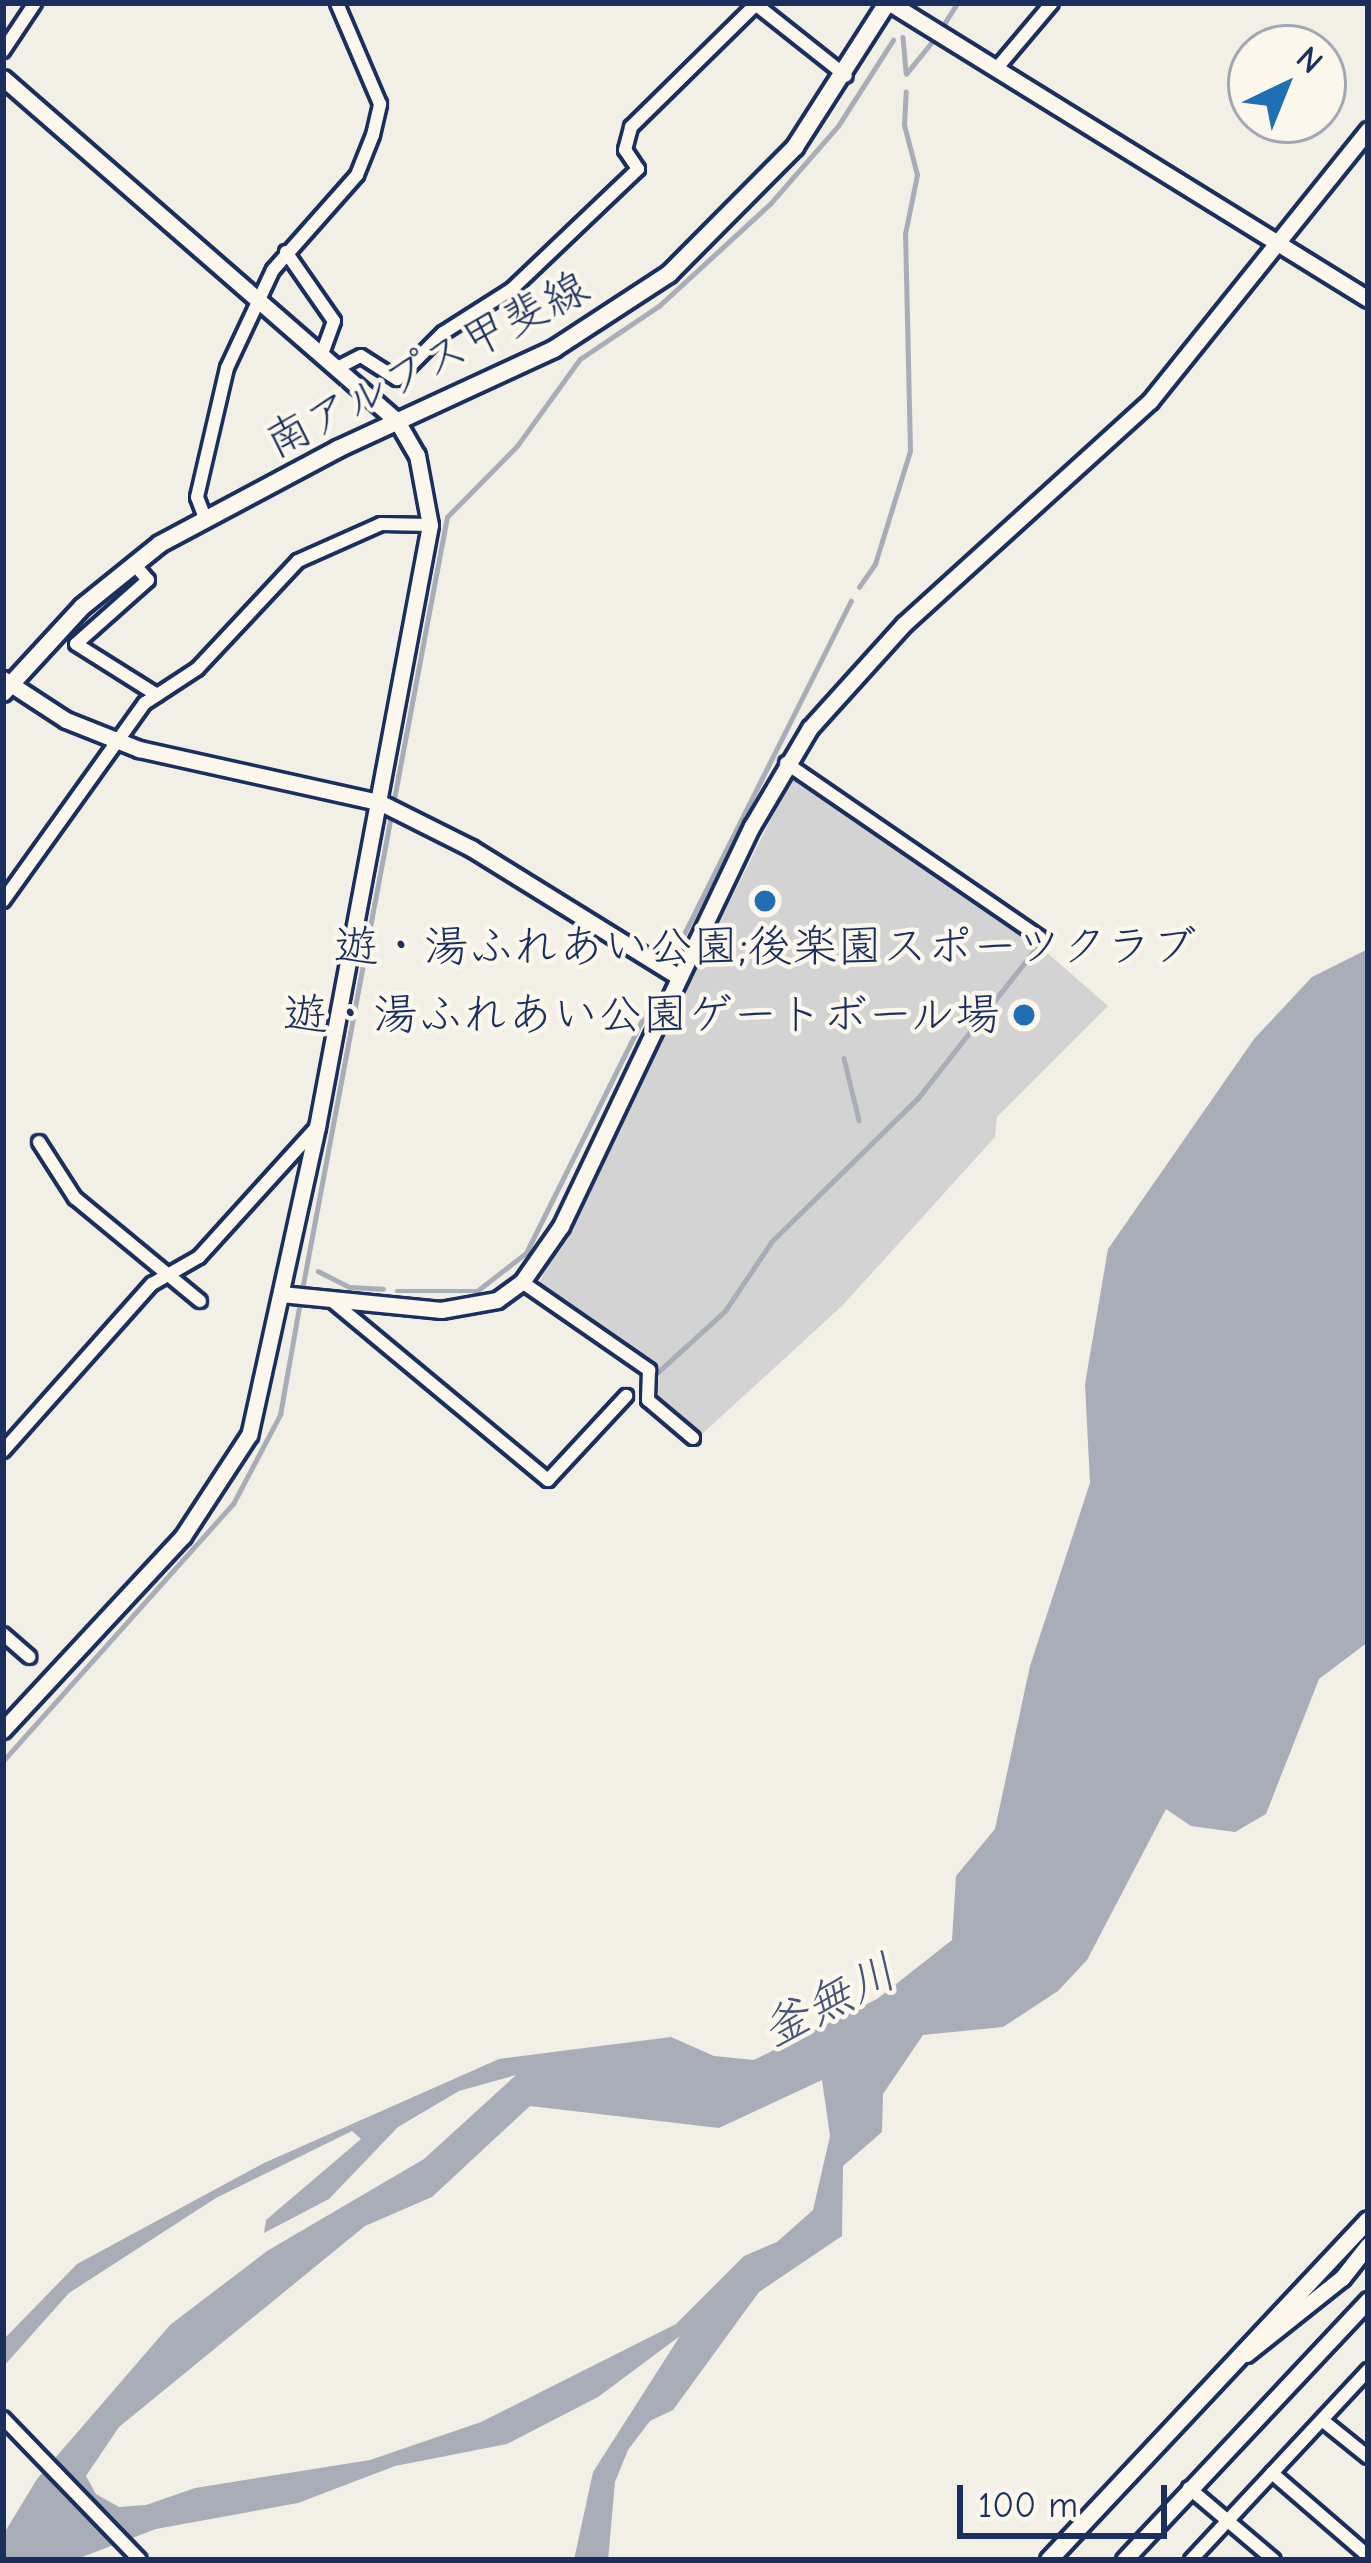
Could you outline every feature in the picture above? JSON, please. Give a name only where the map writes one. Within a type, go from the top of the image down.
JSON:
[{"type":"main road","name":"南アルプス甲斐線","points":[[5,685],[134,564],[205,518],[554,350],[669,274],[758,191],[846,76],[888,3]]},
{"type":"main road","points":[[1048,2560],[1368,2220]]},
{"type":"street","points":[[3,51],[34,3]]},
{"type":"street","points":[[205,518],[197,497],[227,368],[286,252],[357,175],[380,104],[337,3]]},
{"type":"street","points":[[888,3],[1368,299]]},
{"type":"street","points":[[997,68],[1052,3]]},
{"type":"street","points":[[340,366],[361,356],[397,379],[443,333],[512,289],[638,170],[625,151],[631,127],[755,4],[846,76]]},
{"type":"street","points":[[3,78],[323,351],[397,422],[421,469],[430,525],[260,1401],[228,1473],[183,1536],[3,1730]]},
{"type":"street","points":[[281,1294],[473,1309],[522,1282],[561,1226],[786,763],[863,664],[1150,401],[1368,130]]},
{"type":"street","points":[[286,252],[334,320],[323,351]]},
{"type":"street","points":[[3,901],[116,741],[157,695],[196,669],[298,561],[381,524],[430,525]]},
{"type":"street","points":[[134,564],[148,580],[76,644],[157,695]]},
{"type":"street","points":[[5,685],[116,741],[379,802],[472,848],[680,977]]},
{"type":"street","points":[[786,763],[1041,938]]},
{"type":"street","points":[[3,1451],[162,1276],[199,1257],[316,1127]]},
{"type":"street","points":[[39,1142],[75,1198],[162,1276],[200,1301]]},
{"type":"street","points":[[522,1282],[649,1370],[648,1400],[693,1438]]},
{"type":"street","points":[[331,1300],[548,1480],[626,1396]]},
{"type":"street","points":[[3,1634],[29,1657]]},
{"type":"street","points":[[1241,2355],[1342,2278],[1368,2245]]},
{"type":"street","points":[[1124,2560],[1368,2300],[1342,2278]]},
{"type":"street","points":[[1191,2560],[1368,2370]]},
{"type":"street","points":[[3,2418],[140,2560]]},
{"type":"street","points":[[1322,2420],[1368,2457]]},
{"type":"street","points":[[1272,2473],[1368,2556]]},
{"type":"street","points":[[1189,2488],[1274,2560]]},
{"type":"shaded area","points":[[791,779],[1012,922],[1108,1006],[997,1117],[995,1137],[843,1305],[701,1435],[650,1393],[656,1379],[538,1285]]},
{"type":"shaded area","points":[[1368,949],[1368,1642],[1319,1679],[1266,1814],[1235,1832],[1191,1826],[1166,1809],[1087,1960],[1058,1991],[1003,2027],[923,2035],[883,2094],[882,2132],[843,2166],[842,2236],[759,2292],[673,2410],[650,2421],[628,2450],[615,2482],[608,2560],[574,2560],[593,2472],[680,2336],[598,2397],[507,2444],[395,2466],[298,2503],[156,2529],[74,2560],[3,2560],[3,2535],[37,2479],[170,2325],[267,2251],[424,2159],[516,2075],[459,2091],[398,2127],[329,2199],[264,2233],[266,2220],[361,2139],[352,2131],[216,2198],[69,2293],[3,2367],[3,2340],[77,2264],[264,2163],[499,2059],[671,2037],[714,2056],[754,2060],[877,1999],[952,1940],[956,1876],[995,1829],[1030,1666],[1090,1483],[1085,1384],[1108,1249],[1254,1039],[1312,977]],"holes":[[[822,2080],[830,2136],[813,2210],[777,2242],[744,2256],[676,2324],[481,2422],[370,2460],[195,2488],[146,2505],[119,2507],[96,2494],[86,2476],[119,2427],[365,2226],[432,2197],[530,2106],[719,2128]]]},
{"type":"waterway","points":[[941,29],[957,3]]},
{"type":"waterway","points":[[903,37],[906,73]]},
{"type":"waterway","points":[[906,74],[935,38]]},
{"type":"waterway","points":[[302,1290],[447,517],[517,446],[580,359],[659,306],[770,204],[838,126],[893,40]]},
{"type":"waterway","points":[[859,587],[875,564],[910,451],[905,234],[917,175],[904,125],[906,92]]},
{"type":"waterway","points":[[681,940],[851,601]]},
{"type":"waterway","points":[[657,1373],[725,1311],[772,1241],[918,1098],[1037,947]]},
{"type":"waterway","points":[[397,1291],[477,1291],[526,1253],[653,998]]},
{"type":"waterway","points":[[844,1058],[859,1120]]},
{"type":"waterway","points":[[318,1271],[350,1287],[383,1289]]},
{"type":"waterway","points":[[3,1761],[233,1504],[280,1415],[300,1301]]},
{"type":"place","name":"遊・湯ふれあい公園;後楽園スポーツクラブ","points":[[765,901]]},
{"type":"place","name":"遊・湯ふれあい公園ゲートボール場","points":[[1024,1015]]},
{"type":"water label","name":"釜無川","points":[[829,2001]]}]
